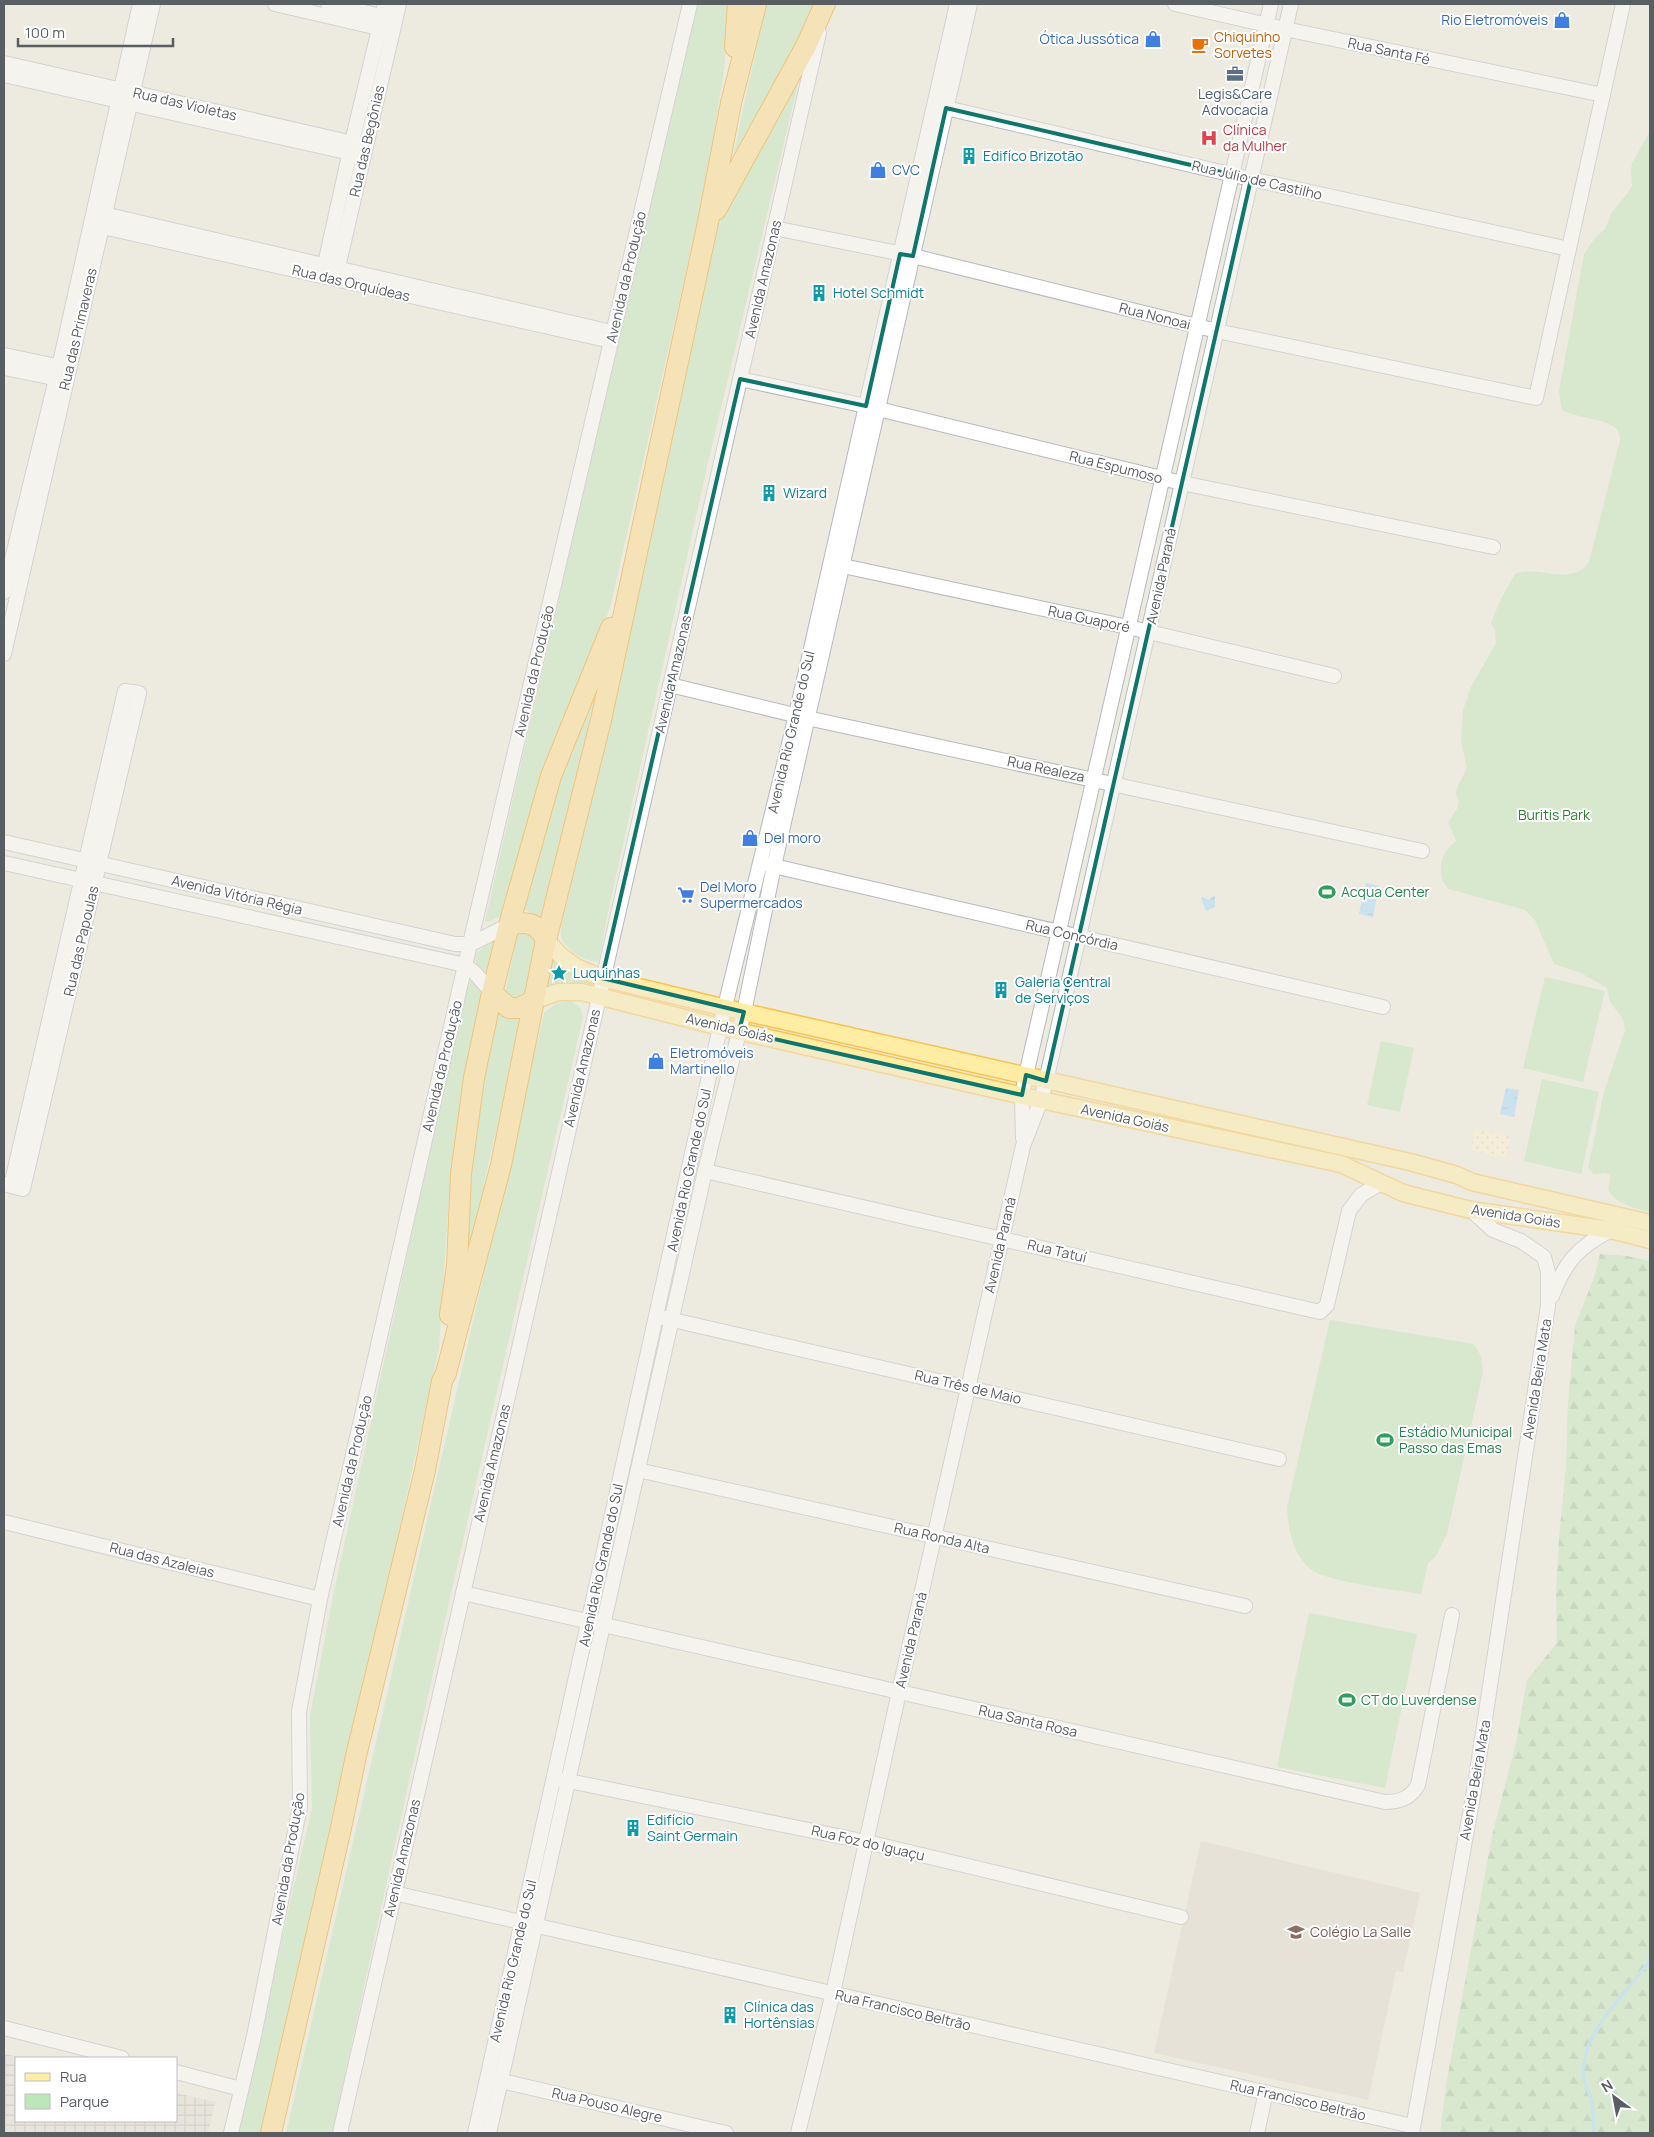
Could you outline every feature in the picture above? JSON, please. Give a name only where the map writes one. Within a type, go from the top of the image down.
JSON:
[{"type":"highway","points":[[731,103],[738,4]]},
{"type":"highway","points":[[271,2133],[356,1756],[425,1470],[442,1381],[446,1373],[501,1165],[546,940],[601,720],[707,227],[731,103],[756,4]]},
{"type":"highway","points":[[707,227],[806,46],[825,4]]},
{"type":"highway","points":[[442,1381],[441,1371],[457,1266],[461,1174],[474,1078],[492,993],[509,925],[552,776],[630,582]]},
{"type":"highway","points":[[509,925],[520,923],[532,924],[541,929],[546,940]]},
{"type":"highway","points":[[492,993],[509,1008],[518,1008],[533,1002]]},
{"type":"main road","name":"Avenida Goiás","points":[[546,940],[576,967],[602,978],[726,1008],[1395,1159],[1458,1175],[1472,1182],[1650,1223]]},
{"type":"main road","name":"Avenida Goiás","points":[[533,1002],[558,992],[582,992],[598,995],[720,1027],[1041,1100],[1341,1164],[1403,1193],[1466,1209],[1611,1230],[1650,1240]]},
{"type":"main road","points":[[1381,1183],[1383,1173],[1395,1159]]},
{"type":"main road","points":[[1466,1209],[1472,1182]]},
{"type":"street","name":"Rua das Primaveras","points":[[4,654],[8,587],[62,374],[98,219],[125,96],[140,4]]},
{"type":"street","name":"Rua das Primaveras","points":[[125,96],[153,4]]},
{"type":"street","points":[[276,4],[387,20]]},
{"type":"street","points":[[328,4],[387,20]]},
{"type":"street","name":"Rua das Begônias","points":[[330,272],[351,148],[387,20],[399,4]]},
{"type":"street","name":"Avenida da Produção","points":[[231,2133],[254,2036],[300,1807],[299,1712],[320,1599],[470,944],[690,4]]},
{"type":"street","name":"Avenida Amazonas","points":[[340,2133],[825,4]]},
{"type":"street","name":"Avenida Rio Grande do Sul","points":[[489,2133],[501,2080],[529,1924],[561,1779],[589,1622],[656,1316],[720,1027],[767,864],[802,716],[907,255],[957,4]]},
{"type":"street","name":"Avenida Rio Grande do Sul","points":[[907,255],[946,108],[970,4]]},
{"type":"street","name":"Rua Santa Fé","points":[[1175,4],[1285,29],[1603,95]]},
{"type":"street","name":"Avenida Paraná","points":[[1023,1146],[1022,1095],[1026,1075],[1270,4]]},
{"type":"street","name":"Avenida Paraná","points":[[798,2133],[833,1993],[1001,1239],[1023,1146],[1041,1100],[1046,1080],[1291,4]]},
{"type":"street","points":[[1569,249],[1623,4]]},
{"type":"street","name":"Rua das Begônias","points":[[330,272],[365,151],[387,20]]},
{"type":"street","name":"Rua das Violetas","points":[[4,63],[125,96],[365,151]]},
{"type":"street","name":"Rua das Violetas","points":[[4,75],[125,96]]},
{"type":"street","name":"Rua Júlio de Castilho","points":[[946,108],[1251,179],[1569,249]]},
{"type":"street","name":"Rua das Orquídeas","points":[[98,219],[612,337]]},
{"type":"street","name":"Rua Nonoai","points":[[774,228],[907,255],[1216,331],[1536,398],[1569,249]]},
{"type":"street","points":[[4,355],[62,374]]},
{"type":"street","points":[[4,368],[62,374]]},
{"type":"street","name":"Rua Espumoso","points":[[740,379],[872,408],[1182,483],[1493,547]]},
{"type":"street","name":"Avenida Rio Grande do Sul","points":[[802,716],[843,566],[872,408]]},
{"type":"street","name":"Rua Guaporé","points":[[843,566],[1128,628],[1334,676]]},
{"type":"street","name":"Rua Realeza","points":[[670,685],[1114,785],[1422,851]]},
{"type":"street","name":"Rua das Papoulas","points":[[13,1181],[88,882],[132,692]]},
{"type":"street","name":"Avenida Vitória Régia","points":[[4,842],[440,941],[470,944]]},
{"type":"street","name":"Avenida Vitória Régia","points":[[4,863],[465,966]]},
{"type":"street","name":"Avenida Rio Grande do Sul","points":[[561,1779],[603,1625],[744,1012],[767,864]]},
{"type":"street","name":"Rua Concórdia","points":[[767,864],[1383,1007]]},
{"type":"street","points":[[470,944],[509,925]]},
{"type":"street","points":[[465,966],[475,973],[492,993]]},
{"type":"street","name":"Rua Tatuí","points":[[706,1171],[1320,1312],[1327,1305],[1349,1211],[1361,1195],[1381,1183]]},
{"type":"street","name":"Avenida Beira Mata","points":[[1412,2130],[1474,1791],[1548,1306],[1548,1272],[1544,1257],[1521,1242],[1493,1230],[1466,1209]]},
{"type":"street","name":"Avenida Beira Mata","points":[[1548,1306],[1564,1268],[1574,1255],[1585,1245],[1611,1230]]},
{"type":"street","name":"Rua Três de Maio","points":[[656,1316],[1279,1459]]},
{"type":"street","name":"Rua Ronda Alta","points":[[638,1470],[1245,1606]]},
{"type":"street","name":"Rua das Azaleias","points":[[4,1522],[320,1599]]},
{"type":"street","name":"Rua Santa Rosa","points":[[463,1593],[1376,1800],[1394,1802],[1409,1796],[1418,1785],[1452,1615]]},
{"type":"street","name":"Rua Foz do Iguaçu","points":[[561,1779],[867,1842],[1181,1917]]},
{"type":"street","name":"Rua Francisco Beltrão","points":[[394,1893],[1266,2092],[1412,2130]]},
{"type":"street","name":"Avenida Rio Grande do Sul","points":[[475,2133],[487,2077],[529,1924]]},
{"type":"street","points":[[4,2028],[118,2057]]},
{"type":"street","points":[[178,2073],[241,2089]]},
{"type":"street","name":"Rua Pouso Alegre","points":[[487,2077],[726,2133]]},
{"type":"street","points":[[1257,2133],[1266,2092]]},
{"type":"highlighted area","points":[[946,108],[1251,179],[1046,1081],[1026,1075],[1022,1095],[739,1031],[744,1012],[602,978],[740,379],[866,406],[900,254],[913,256]]},
{"type":"shaded area","name":"Colégio La Salle","points":[[1201,1841],[1420,1893],[1403,1972],[1396,1971],[1368,2100],[1154,2053]]},
{"type":"shaded area","points":[[4,2054],[18,2057],[15,2057],[15,2122],[178,2122],[178,2093],[215,2102],[208,2133],[4,2133]]},
{"type":"green space","points":[[695,4],[730,4],[724,70],[708,174],[611,604],[506,913],[489,922],[485,921]]},
{"type":"green space","points":[[766,4],[817,4],[707,467],[608,912],[599,961],[594,961],[583,958],[568,948],[561,938],[561,927],[617,688]]},
{"type":"green space","name":"Buritis Park","points":[[1650,131],[1650,1212],[1632,1207],[1611,1195],[1608,1190],[1610,1175],[1605,1173],[1594,1174],[1588,1168],[1604,1092],[1625,1030],[1623,1019],[1610,1002],[1607,988],[1581,973],[1554,964],[1535,920],[1525,910],[1449,889],[1441,876],[1441,865],[1444,854],[1456,841],[1448,822],[1457,809],[1459,802],[1456,793],[1467,768],[1461,741],[1463,710],[1471,687],[1496,643],[1495,630],[1491,623],[1500,601],[1515,574],[1535,572],[1564,575],[1582,570],[1589,562],[1620,436],[1613,426],[1607,423],[1562,410],[1559,391],[1584,254],[1595,238],[1605,229],[1612,212],[1632,186],[1632,163]]},
{"type":"green space","points":[[607,667],[543,918],[525,910],[531,869],[563,760]]},
{"type":"green space","points":[[523,928],[540,939],[530,998],[504,998],[518,931]]},
{"type":"green space","points":[[502,935],[489,985],[477,967],[476,953]]},
{"type":"green space","points":[[553,957],[595,979],[594,987],[566,982],[546,988]]},
{"type":"green space","points":[[1545,977],[1605,991],[1583,1082],[1523,1068]]},
{"type":"green space","points":[[467,980],[473,981],[486,996],[450,1182],[439,1348],[347,1768],[263,2133],[237,2133],[312,1808],[310,1716],[333,1596]]},
{"type":"green space","points":[[571,1001],[580,1007],[583,1017],[424,1714],[333,2133],[286,2133],[544,1013],[557,1003]]},
{"type":"green space","points":[[495,1005],[524,1011],[487,1170],[464,1293],[462,1222]]},
{"type":"green space","points":[[1381,1041],[1414,1048],[1400,1112],[1367,1105]]},
{"type":"green space","points":[[1542,1079],[1599,1092],[1581,1174],[1524,1161]]},
{"type":"green space","points":[[1600,1254],[1627,1256],[1650,1261],[1650,2133],[1440,2133],[1446,2085],[1492,1836],[1516,1743],[1527,1680],[1557,1643],[1556,1592],[1559,1538],[1566,1467],[1568,1402],[1575,1326],[1595,1275]]},
{"type":"green space","name":"Estádio Municipal Passo das Emas","points":[[1330,1320],[1474,1344],[1481,1356],[1483,1372],[1447,1534],[1436,1556],[1428,1563],[1421,1594],[1379,1588],[1317,1573],[1309,1568],[1299,1556],[1292,1540],[1287,1508]]},
{"type":"green space","name":"CT do Luverdense","points":[[1309,1613],[1417,1634],[1385,1788],[1277,1767]]},
{"type":"sand","points":[[1475,1129],[1511,1137],[1506,1158],[1471,1150]]},
{"type":"water","points":[[1366,883],[1379,886],[1373,917],[1359,914]]},
{"type":"water","points":[[1215,895],[1215,907],[1206,911],[1201,898],[1209,900]]},
{"type":"water","points":[[1506,1088],[1519,1090],[1514,1117],[1500,1114]]},
{"type":"waterway","points":[[1594,2133],[1592,2103],[1583,2076],[1585,2057],[1598,2027],[1650,1960]]},
{"type":"place","name":"Rio Eletromóveis","points":[[1562,20]]},
{"type":"place","name":"Ótica Jussótica","points":[[1153,39]]},
{"type":"place","name":"Chiquinho Sorvetes","points":[[1200,45]]},
{"type":"place","name":"Legis&Care Advocacia","points":[[1235,74]]},
{"type":"place","name":"Clínica da Mulher","points":[[1209,138]]},
{"type":"place","name":"Edifíco Brizotão","points":[[969,156]]},
{"type":"place","name":"CVC","points":[[878,170]]},
{"type":"place","name":"Hotel Schmidt","points":[[819,293]]},
{"type":"place","name":"Wizard","points":[[769,493]]},
{"type":"place","name":"Del moro","points":[[750,838]]},
{"type":"place","name":"Acqua Center","points":[[1327,892]]},
{"type":"place","name":"Del Moro Supermercados","points":[[686,895]]},
{"type":"place","name":"Luquinhas","points":[[559,973]]},
{"type":"place","name":"Galeria Central de Serviços","points":[[1001,990]]},
{"type":"place","name":"Eletromóveis Martinello","points":[[656,1061]]},
{"type":"place","name":"Estádio Municipal Passo das Emas","points":[[1385,1440]]},
{"type":"place","name":"CT do Luverdense","points":[[1347,1700]]},
{"type":"place","name":"Edifício Saint Germain","points":[[633,1828]]},
{"type":"place","name":"Colégio La Salle","points":[[1296,1932]]},
{"type":"place","name":"Clínica das Hortênsias","points":[[730,2015]]}]
